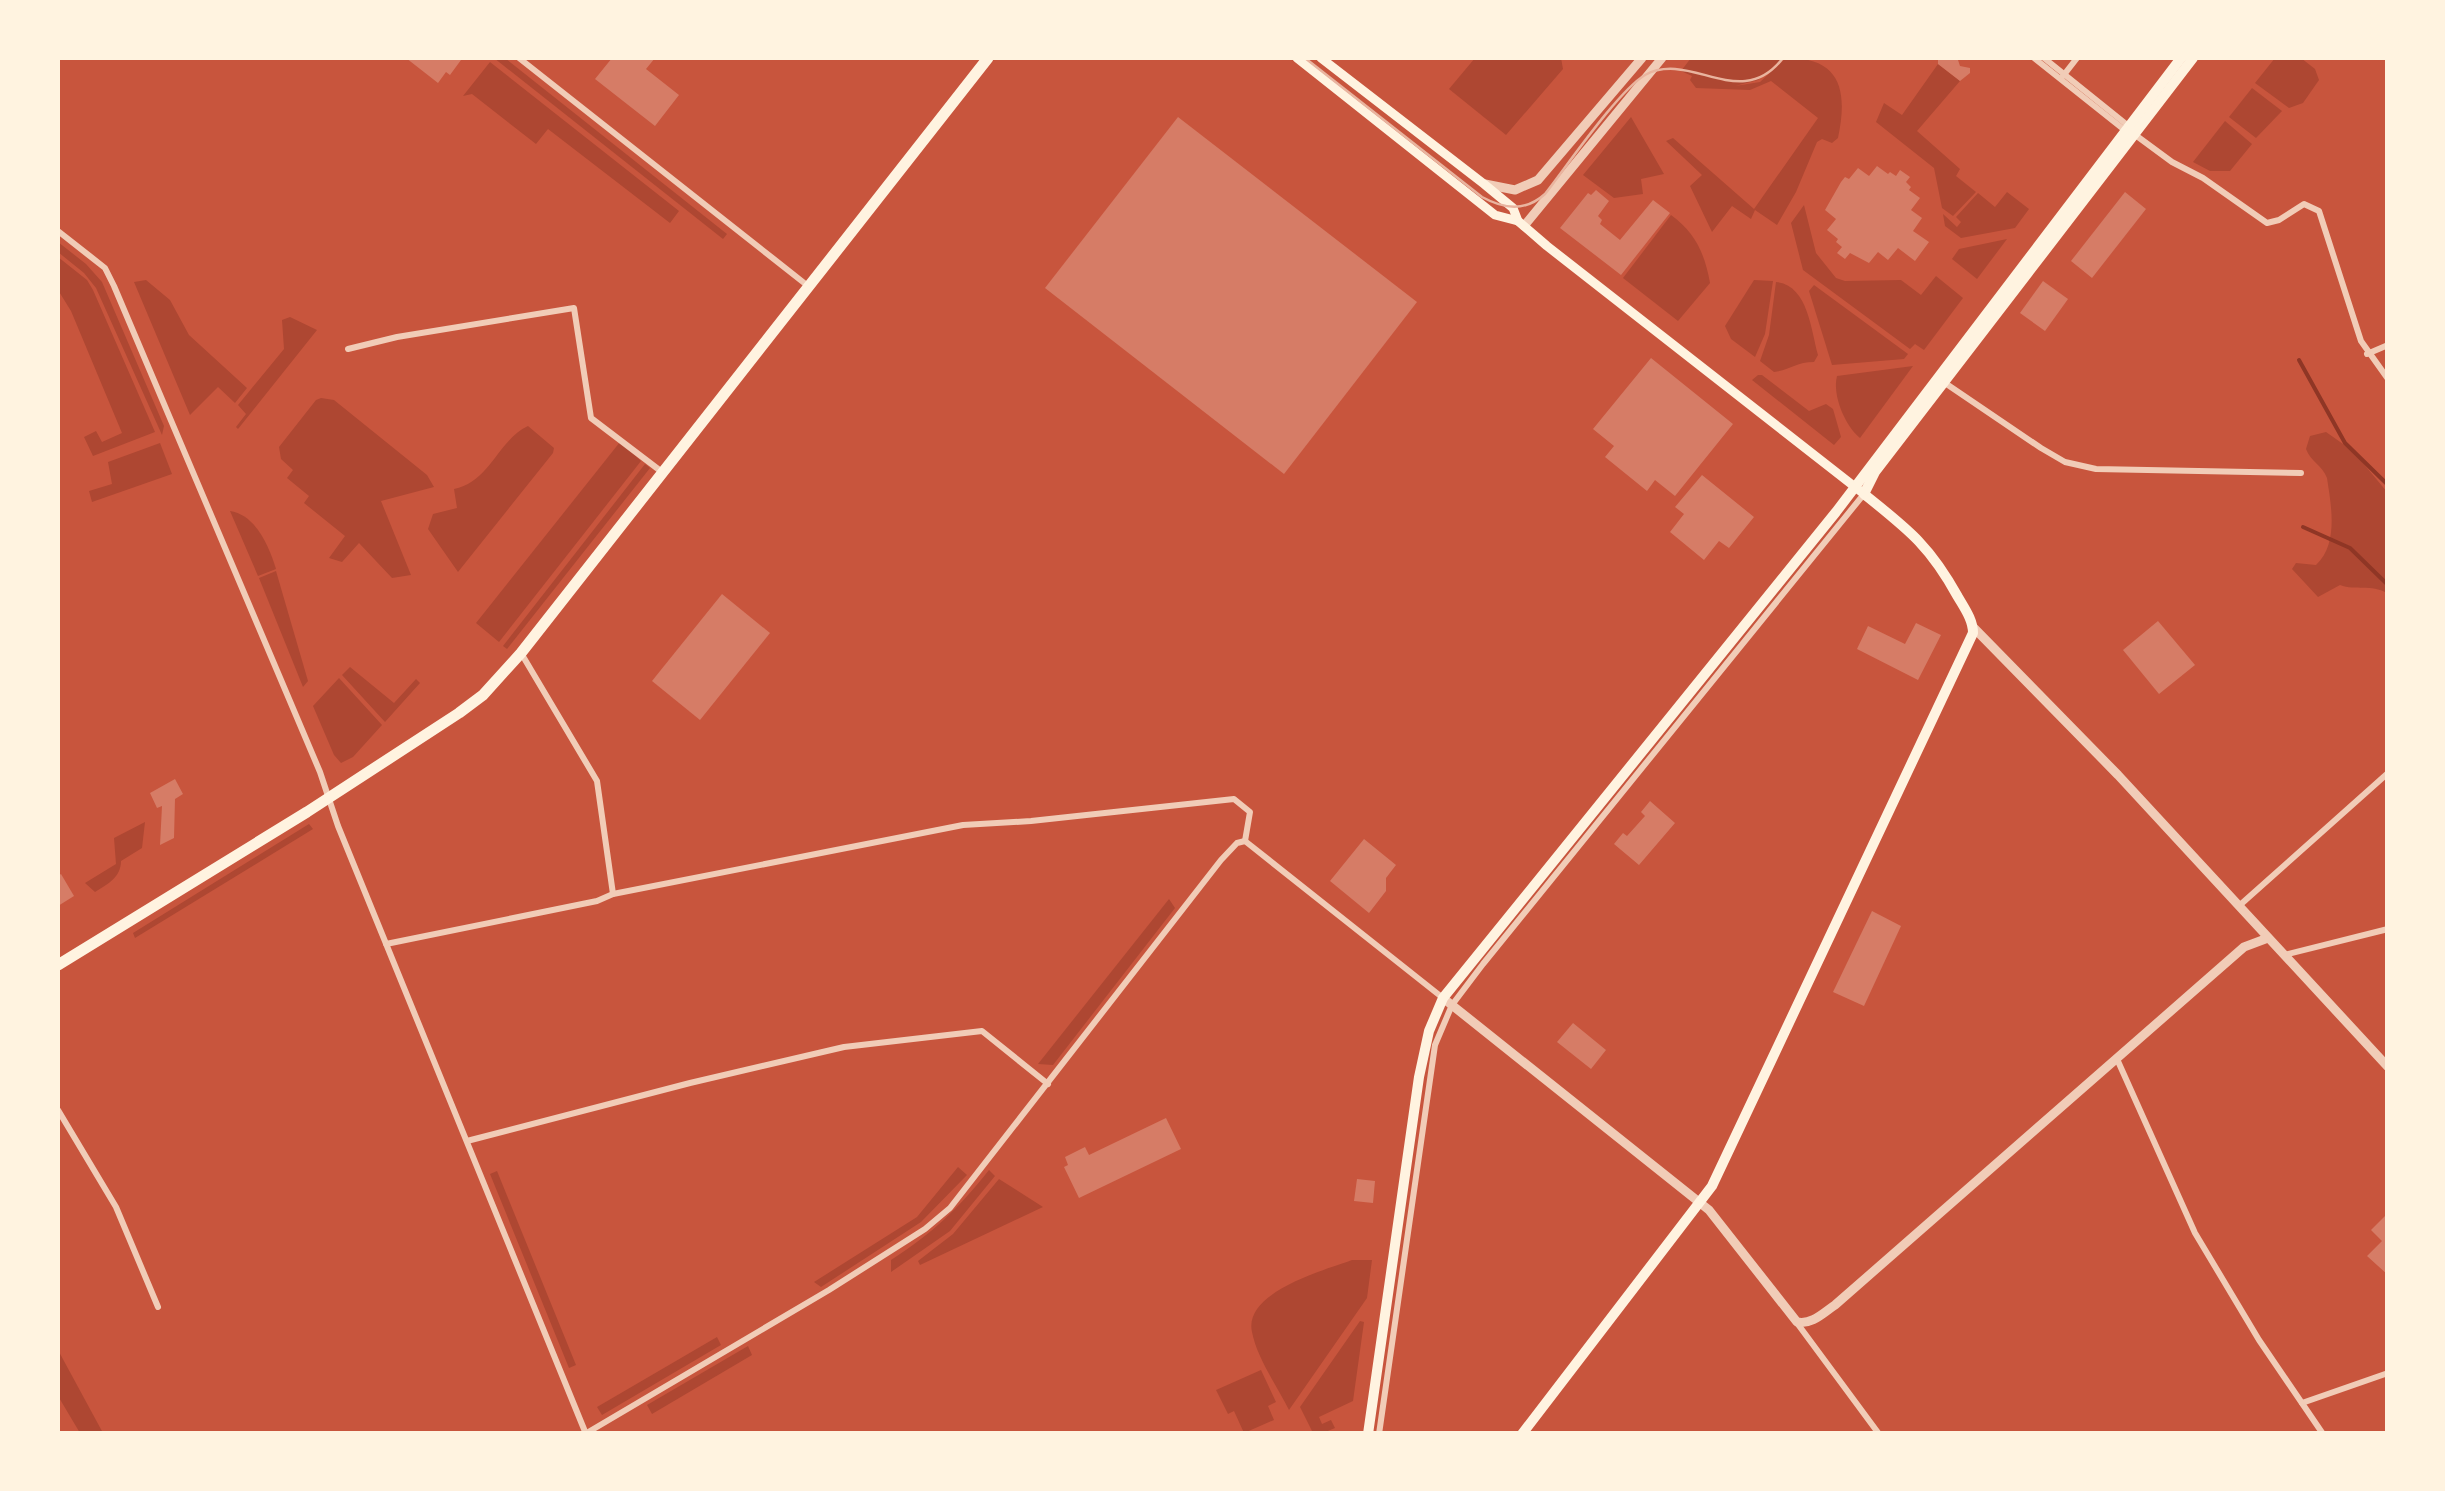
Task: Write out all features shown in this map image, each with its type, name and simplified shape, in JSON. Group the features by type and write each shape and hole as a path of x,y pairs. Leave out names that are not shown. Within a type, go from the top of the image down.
{"highway":[{"path":"58,965 329,798 473,703 521,653 988,58"}],"main road":[{"path":"1297,58 1495,214 1521,223 1926,546 1973,627 1965,653 1712,1186 1522,1434"},
{"path":"1322,58 1513,208 1521,223"},
{"path":"1368,1434 1429,1031 1447,1001 1875,472 2131,132 2182,58"},
{"path":"1859,491 2131,132 2193,58"}],"street":[{"path":"519,58 808,286"},
{"path":"1484,184 1514,190 1538,180 1642,58"},
{"path":"1521,223 1662,58"},
{"path":"2034,58 2063,76"},
{"path":"2044,58 2131,132 2268,222 2304,204 2313,206 2324,220 2368,354 2388,379"},
{"path":"2063,76 2078,58"},
{"path":"58,230 110,276 329,798 585,1433 829,1290 925,1230 950,1208 1221,860 1245,841"},
{"path":"348,349 397,337 574,308 591,418 662,472"},
{"path":"2368,354 2388,345"},
{"path":"1944,382 2065,462 2096,469 2301,473"},
{"path":"1973,627 2240,905 2388,1067"},
{"path":"521,653 597,781 613,894"},
{"path":"2240,905 2388,773"},
{"path":"386,944 598,901 613,894 963,825 1234,799 1250,812 1245,841"},
{"path":"1245,841 1720,1221 1879,1434"},
{"path":"2284,955 2388,929"},
{"path":"1797,1322 1814,1320 1835,1305 2244,948 2268,938"},
{"path":"1379,1434 1430,1080 1447,1001"},
{"path":"467,1141 690,1082 844,1047 982,1030 1048,1084"},
{"path":"2117,1060 2196,1234 2239,1308 2322,1434"},
{"path":"58,1110 116,1207 158,1307"},
{"path":"2302,1404 2388,1372"}],"shaded area":[{"path":"494,58 505,58 727,234 723,239"},
{"path":"1475,58 1561,58 1563,69 1506,135 1449,89"},
{"path":"1691,58 1783,58 1758,80 1735,86 1760,82 1786,58 1819,63 1836,80 1842,106 1838,138 1832,143 1822,139 1817,142 1777,225 1755,210 1751,219 1732,206 1712,232 1690,186 1702,175 1666,141 1673,138 1754,209 1818,118 1771,81 1750,90 1696,88 1690,80 1692,76 1681,71"},
{"path":"2275,58 2301,58 2315,69 2319,80 2303,103 2289,108 2255,83"},
{"path":"490,62 679,211 670,223 548,129 536,144 472,94 463,96"},
{"path":"1938,64 1960,81 1917,131 1960,169 1956,176 1976,192 1953,216 1942,208 1934,168 1876,122 1884,103 1902,115"},
{"path":"2252,88 2282,111 2256,138 2229,117"},
{"path":"1631,117 1664,174 1641,179 1643,194 1614,198 1583,175"},
{"path":"2225,121 2252,144 2230,171 2210,171 2193,162"},
{"path":"2007,192 2029,209 2015,228 1961,238 1945,226 1943,214 1957,227 1961,222 1956,217 1978,193 1995,207"},
{"path":"1804,205 1816,253 1836,278 1901,280 1921,295 1936,276 1963,298 1924,350 1915,344 1910,349 1803,270 1791,223"},
{"path":"1671,215 1698,245 1710,283 1678,321 1623,278"},
{"path":"2007,239 1977,279 1952,259 1959,249"},
{"path":"58,242 102,282 164,426 162,435 96,288 58,252"},
{"path":"58,257 87,280 93,290 155,432 93,456 84,437 96,431 102,442 122,433 71,311 58,290"},
{"path":"146,280 170,300 189,335 247,388 235,403 218,387 190,415 134,282"},
{"path":"1754,280 1773,281 1765,334 1755,357 1731,339 1725,326"},
{"path":"1776,282 1787,285 1802,300 1818,355 1814,362 1774,372 1760,361 1769,335"},
{"path":"1814,285 1908,354 1904,359 1832,365 1809,291"},
{"path":"290,317 317,330 238,429 246,414 238,405 284,349 282,320"},
{"path":"1913,366 1860,438 1841,410 1837,376"},
{"path":"1758,375 1809,411 1826,404 1833,409 1841,437 1834,445 1752,380"},
{"path":"321,398 334,400 427,475 434,487 381,501 411,575 392,578 359,543 342,562 329,558 345,536 304,503 309,496 287,478 293,470 281,459 279,447"},
{"path":"528,426 554,448 553,453 458,572 428,529 433,514 457,508 454,489 477,478 509,441"},
{"path":"2326,432 2353,451 2387,492 2387,593 2340,585 2318,597 2292,569 2296,563 2316,565 2331,535 2327,478 2306,449 2310,436"},
{"path":"620,442 641,461 499,642 476,623"},
{"path":"160,443 172,474 92,502 89,491 112,484 108,462"},
{"path":"645,464 650,468 507,649 503,646"},
{"path":"230,511 254,525 276,569 258,576"},
{"path":"276,571 308,681 303,687 259,578"},
{"path":"350,667 394,703 416,679 420,683 385,722 342,675"},
{"path":"339,678 382,725 353,757 341,763 313,706"},
{"path":"145,822 142,848 121,861 116,876 95,892 85,883 116,864 114,838"},
{"path":"309,824 313,829 135,938 133,933"},
{"path":"1169,899 1175,908 1053,1065 1038,1064"},
{"path":"958,1167 967,1175 921,1222 821,1287 814,1282 917,1217"},
{"path":"989,1170 995,1176 950,1231 891,1272 891,1260 944,1220"},
{"path":"497,1171 576,1365 569,1368 490,1174"},
{"path":"999,1179 1043,1207 920,1265 918,1261 953,1234"},
{"path":"1352,1260 1372,1260 1367,1298 1289,1410 1258,1352 1252,1332 1253,1318 1260,1305 1288,1285"},
{"path":"1360,1321 1364,1322 1353,1401 1319,1417 1322,1424 1331,1420 1335,1428 1313,1433 1300,1407"},
{"path":"717,1337 721,1345 602,1415 597,1407"},
{"path":"748,1346 752,1355 652,1414 647,1405"},
{"path":"58,1350 103,1433 80,1433 58,1396"},
{"path":"1261,1370 1276,1402 1268,1406 1274,1420 1244,1433 1234,1411 1228,1414 1216,1390"}],"building":[{"path":"406,58 458,58 461,60 438,83"},
{"path":"612,58 655,58 646,69 679,95 655,126 595,79"},
{"path":"1938,58 1958,60 1960,66 1970,68 1970,73 1960,81 1938,64"},
{"path":"1178,117 1417,302 1284,474 1045,288"},
{"path":"1877,166 1888,174 1896,176 1900,170 1910,177 1906,182 1909,190 1920,198 1911,210 1922,218 1913,231 1929,242 1915,261 1898,248 1888,260 1878,252 1869,263 1850,253 1845,259 1837,253 1842,247 1836,242 1838,239 1827,230 1836,219 1825,210 1841,182 1858,168 1869,176"},
{"path":"1596,190 1609,201 1598,216 1600,224 1620,240 1653,200 1670,213 1621,275 1560,228 1588,193"},
{"path":"2125,192 2146,209 2092,278 2071,261"},
{"path":"2043,281 2068,299 2045,331 2020,313"},
{"path":"1651,358 1733,424 1675,496 1655,480 1647,491 1605,457 1614,446 1593,429"},
{"path":"1702,475 1754,517 1729,548 1719,541 1704,560 1670,532 1684,514 1675,507"},
{"path":"722,594 770,633 700,720 652,681"},
{"path":"2158,621 2195,665 2159,694 2123,650"},
{"path":"1916,623 1941,635 1918,680 1857,649 1868,626 1905,644"},
{"path":"175,779 183,794 175,799 174,838 160,845 162,806 157,808 150,793"},
{"path":"1650,801 1675,823 1639,865 1614,844 1645,816 1641,812"},
{"path":"1364,839 1396,865 1386,878 1386,891 1369,913 1330,881"},
{"path":"61,874 74,896 58,906 58,876"},
{"path":"1872,911 1901,926 1864,1006 1833,992"},
{"path":"1573,1023 1606,1050 1591,1069 1557,1042"},
{"path":"1166,1118 1181,1149 1079,1198 1064,1167 1068,1165 1065,1157 1085,1147 1089,1155"},
{"path":"1357,1179 1375,1181 1373,1203 1354,1201"},
{"path":"2388,1213 2388,1275 2367,1256 2382,1241 2371,1230"}],"waterway":[{"path":"2299,360 2345,443 2388,485"},
{"path":"2303,527 2350,548 2388,585"}],"tram line":[{"path":"1305,58 1482,197 1514,207 1530,204 1545,194 1607,112 1645,75 1662,69 1733,81 1750,80 1767,73 1783,58"}]}
